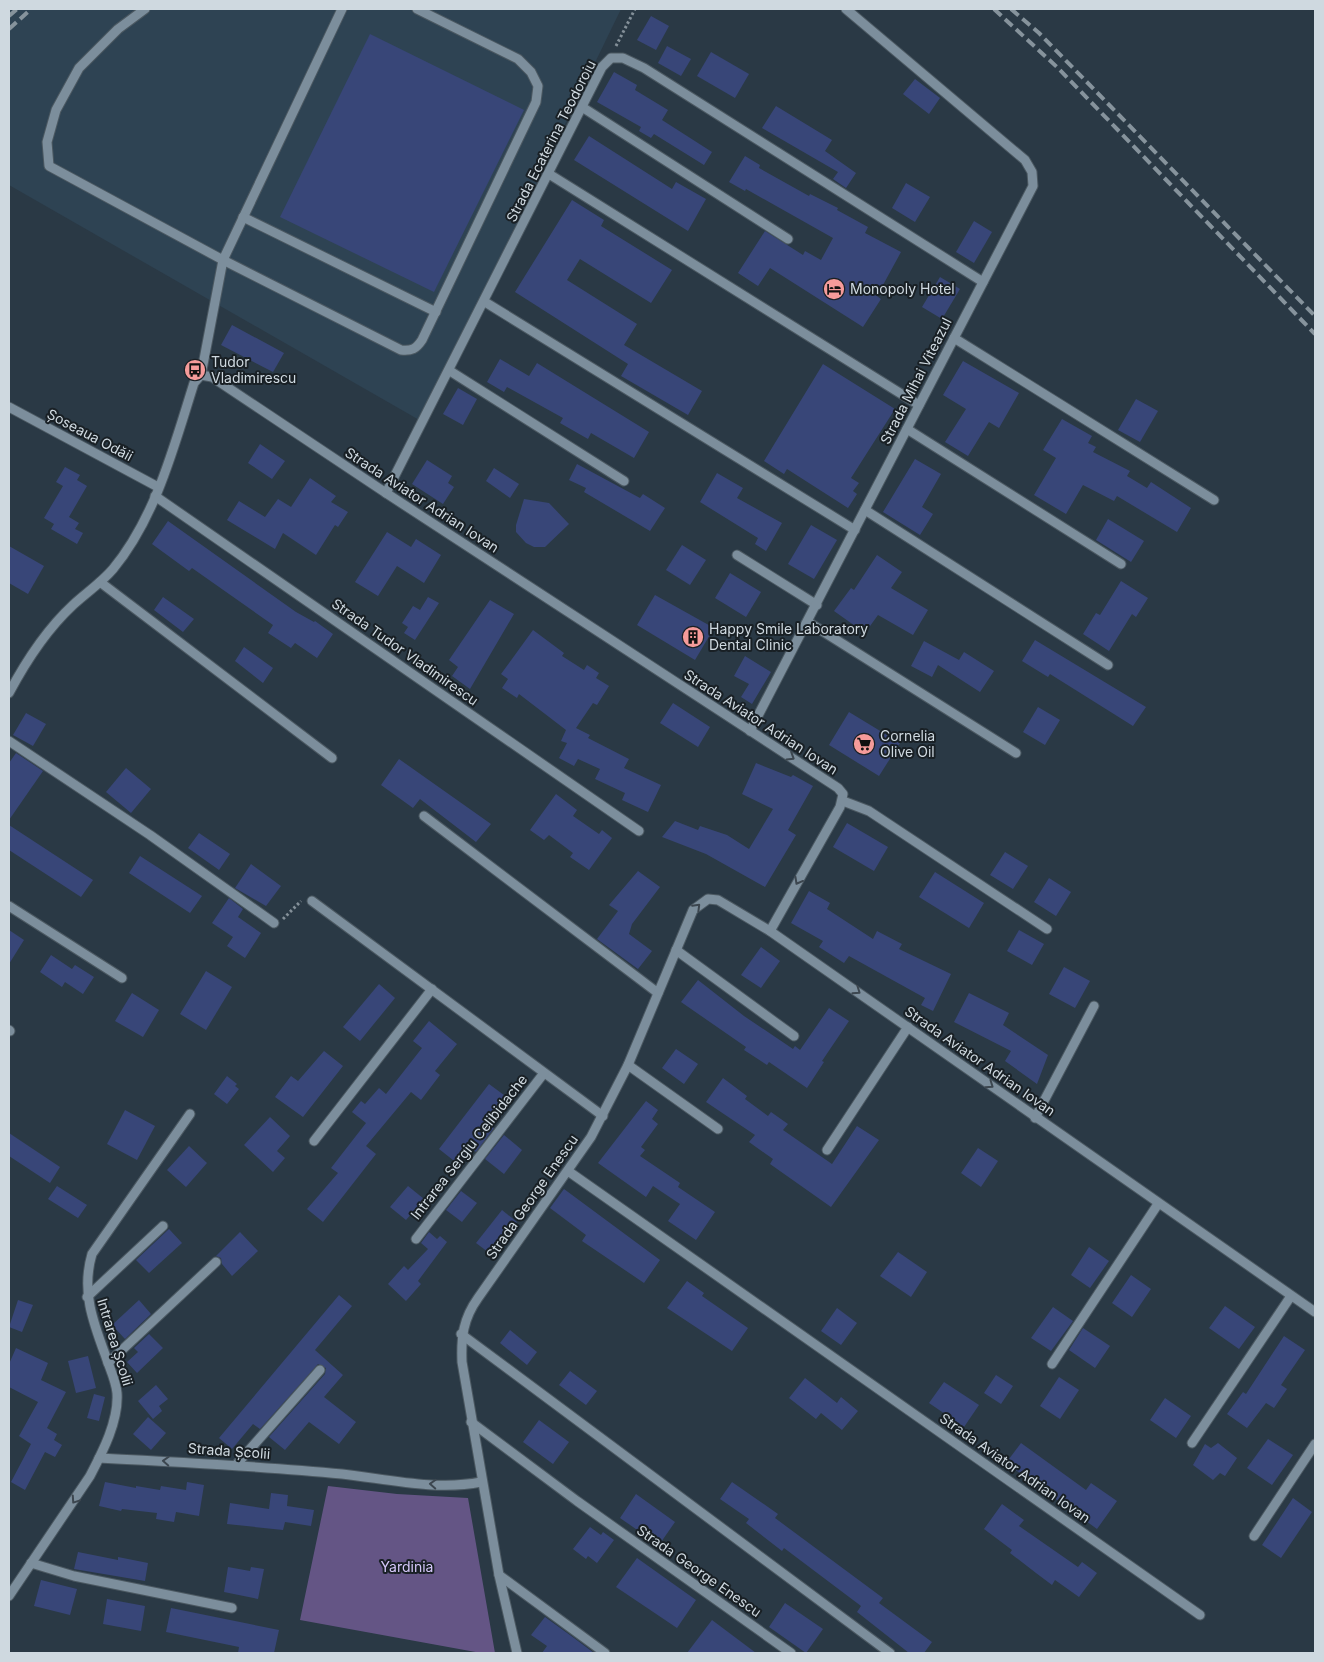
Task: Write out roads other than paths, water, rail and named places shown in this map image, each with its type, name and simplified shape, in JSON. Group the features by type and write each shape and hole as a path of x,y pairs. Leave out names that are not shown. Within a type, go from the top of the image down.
{"street":[{"path":"145,9 118,29 79,68 56,110 47,142 50,166 223,260 401,350 410,351 416,348 436,312 536,102 538,86 531,72 518,59 417,9"},
{"path":"9,693 34,650 52,628 100,582 127,550 155,496 194,383 202,375 223,260 342,9"},
{"name":"Strada Mihai Viteazul","path":"750,732 1033,186 1032,172 1025,160 846,9"},
{"name":"Strada Ecaterina Teodoroiu","path":"386,493 485,302 602,67 611,58 623,58 644,68 983,282"},
{"path":"582,107 788,239"},
{"path":"549,174 919,405"},
{"path":"242,217 436,312"},
{"path":"485,302 855,530"},
{"path":"954,338 1214,500"},
{"path":"450,371 624,481"},
{"name":"Strada Aviator Adrian Iovan","path":"202,375 212,377 750,732 832,783 843,794 842,801"},
{"name":"Șoseaua Odăii","path":"9,407 158,487"},
{"path":"906,429 1121,564"},
{"name":"Strada Tudor Vladimirescu","path":"155,496 639,831"},
{"path":"865,510 1108,665"},
{"path":"737,555 817,605"},
{"path":"100,582 332,758"},
{"path":"808,622 1016,752"},
{"path":"9,741 150,834 274,923"},
{"path":"770,931 842,801 868,811 1047,929"},
{"path":"424,816 658,993"},
{"name":"Strada George Enescu","path":"517,1653 499,1575 481,1482 462,1362 461,1334 470,1310 568,1171 603,1116 628,1065 693,910 708,899 718,900 770,931"},
{"name":"Intrarea Sergiu Celibidache","path":"312,901 603,1116"},
{"path":"9,906 122,978"},
{"name":"Strada Aviator Adrian Iovan","path":"770,931 1315,1312"},
{"path":"676,950 794,1036"},
{"path":"314,1141 432,989"},
{"path":"1036,1118 1094,1006"},
{"path":"827,1150 908,1027"},
{"path":"628,1065 718,1129"},
{"name":"Intrarea Sergiu Celibidache","path":"416,1238 544,1073"},
{"name":"Intrarea Școlii","path":"99,1458 117,1406 116,1386 87,1297 88,1267 96,1244 190,1114"},
{"name":"Strada Aviator Adrian Iovan","path":"568,1171 1200,1615"},
{"path":"1052,1364 1158,1204"},
{"path":"87,1297 163,1226"},
{"path":"108,1363 216,1262"},
{"path":"1192,1443 1291,1296"},
{"path":"461,1334 890,1653"},
{"path":"236,1465 320,1370"},
{"name":"Strada George Enescu","path":"471,1422 577,1501 791,1653"},
{"path":"1254,1536 1315,1444"},
{"path":"9,1596 85,1484 99,1458"},
{"name":"Strada Școlii","path":"99,1458 236,1465 423,1484 452,1485 481,1482"},
{"path":"32,1563 74,1576 232,1608"},
{"path":"499,1575 605,1653"}],"railway":[{"path":"9,16 17,9"},
{"path":"9,29 31,9"},
{"path":"994,9 1058,68 1315,334"},
{"path":"1011,9 1039,33 1315,316"}],"place":[{"name":"Monopoly Hotel","path":"834,289"},
{"name":"Tudor Vladimirescu","path":"195,370"},
{"name":"Happy Smile Laboratory Dental Clinic","path":"693,637"},
{"name":"Cornelia Olive Oil","path":"864,744"}],"park label":[{"name":"Yardinia","path":"407,1567"}]}
